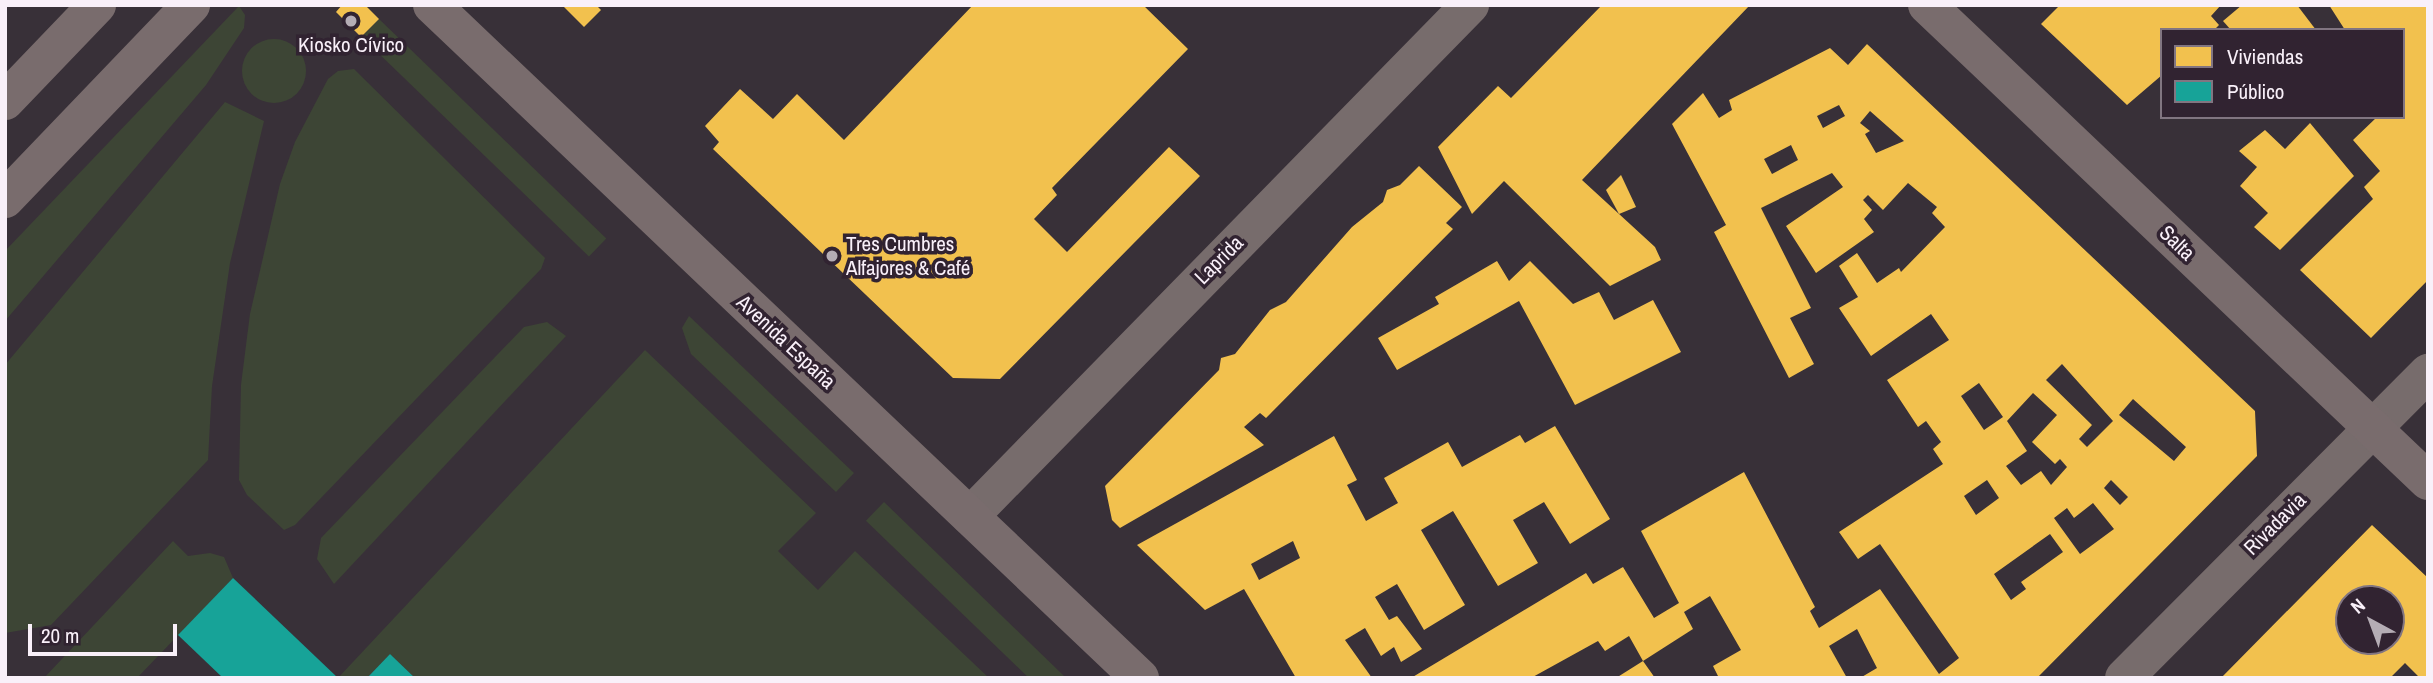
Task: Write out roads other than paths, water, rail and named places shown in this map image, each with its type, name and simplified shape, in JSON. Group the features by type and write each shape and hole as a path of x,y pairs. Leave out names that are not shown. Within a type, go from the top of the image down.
{"main road":[{"path":"5,100 97,5"},
{"path":"5,199 191,5"},
{"name":"Avenida España","path":"432,5 1140,678"},
{"name":"Salta","path":"1927,5 2428,481"}],"street":[{"name":"Laprida","path":"970,516 1469,5"},
{"name":"Rivadavia","path":"2124,678 2428,373"}],"place":[{"name":"Kiosko Cívico","path":"351,21"},
{"name":"Tres Cumbres Alfajores & Café","path":"832,256"}]}
